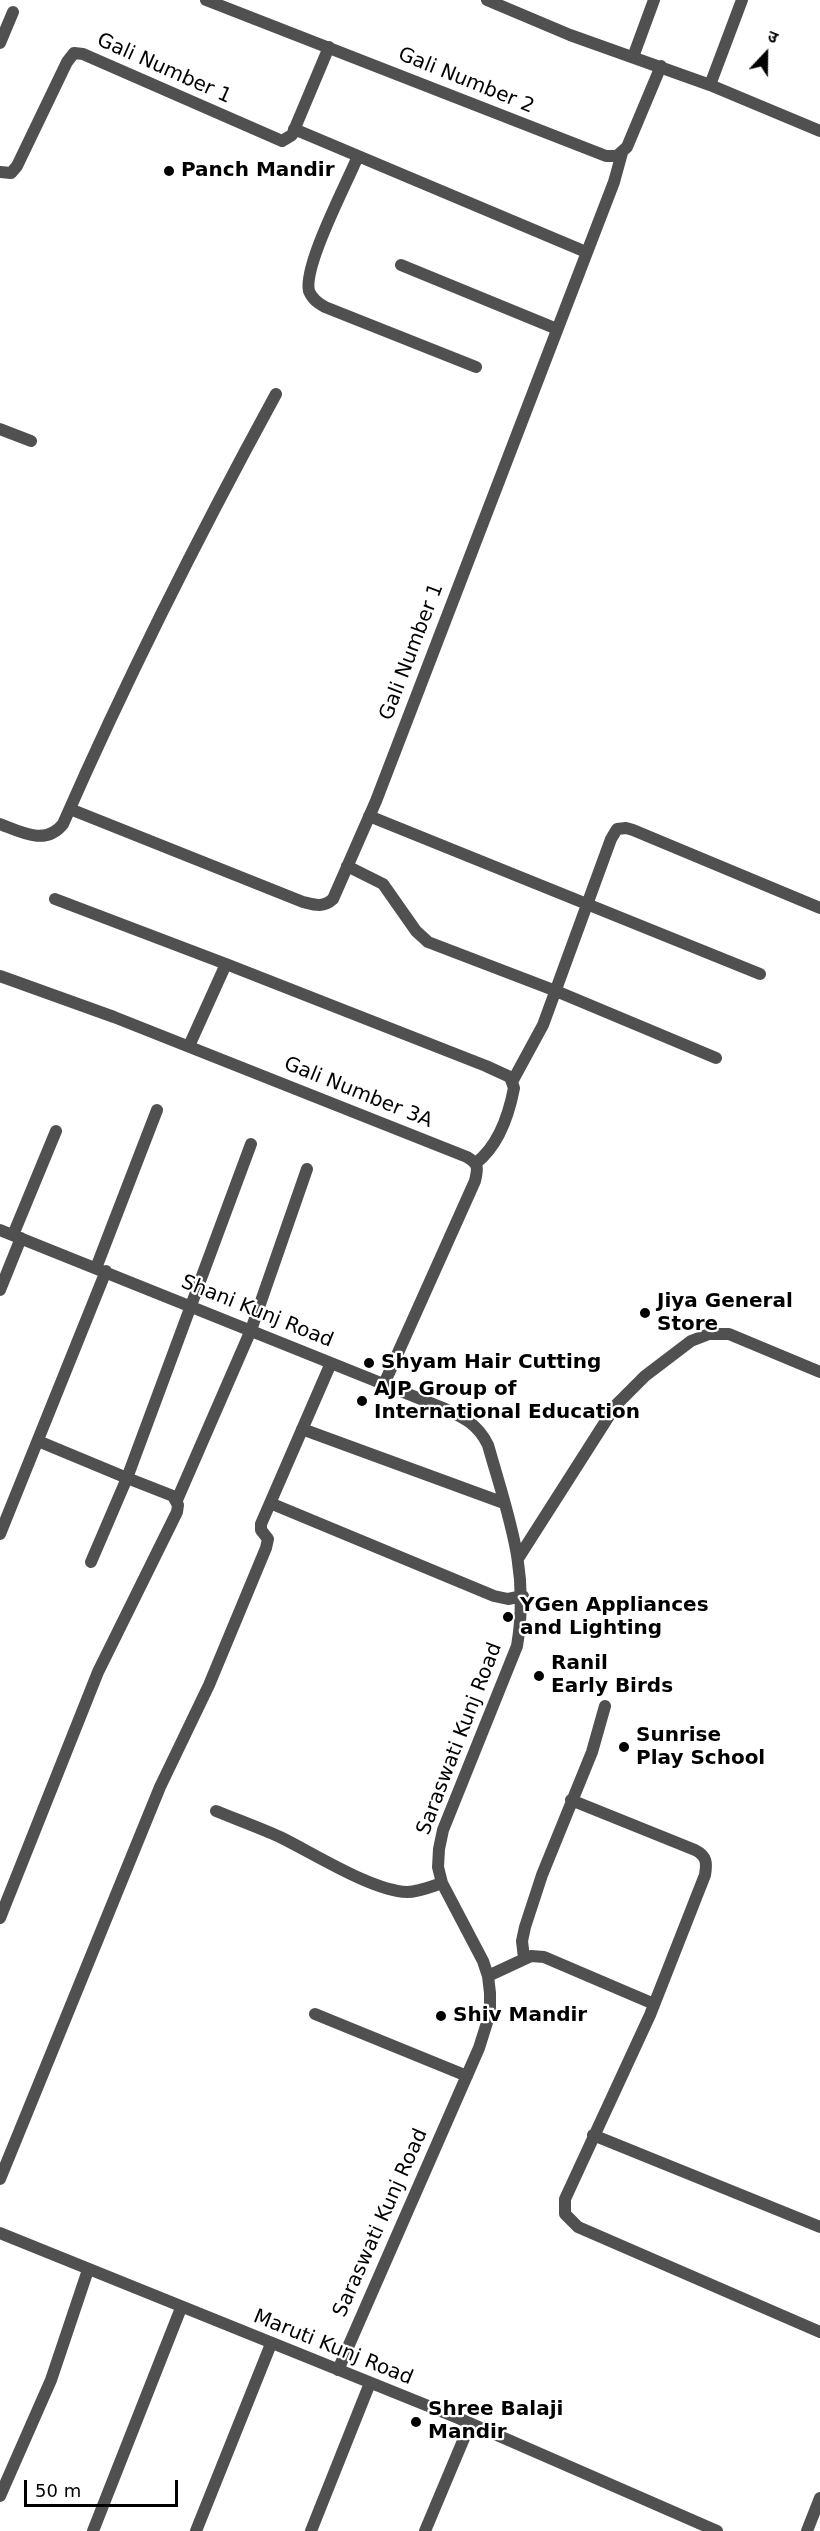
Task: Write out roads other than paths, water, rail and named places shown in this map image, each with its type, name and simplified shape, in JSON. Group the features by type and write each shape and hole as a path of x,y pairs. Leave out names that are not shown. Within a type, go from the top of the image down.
{"street":[{"name":"Gali Number 2","path":"206,0 597,154 611,157 622,153"},
{"path":"487,0 570,35 710,85 820,131"},
{"path":"633,57 654,0"},
{"path":"710,85 742,0"},
{"path":"0,43 13,12"},
{"path":"329,47 294,129 586,252"},
{"name":"Gali Number 1","path":"0,172 11,173 17,166 67,62 74,53 94,59 274,139 286,140 294,129"},
{"path":"622,153 632,139 661,66"},
{"name":"Gali Number 1","path":"70,809 313,905 327,904 333,899 369,816 620,165 622,153"},
{"path":"358,156 315,255 309,282 309,290 314,300 325,307 476,367"},
{"path":"401,265 557,329"},
{"path":"1,826 26,834 48,836 58,831 187,561 276,394"},
{"path":"0,429 31,441"},
{"path":"369,816 760,974"},
{"path":"384,1384 475,1181 478,1167 476,1163 495,1142 513,1094 513,1082 543,1025 613,833 617,829 626,828 820,908"},
{"path":"347,866 383,884 416,931 428,942 716,1058"},
{"path":"55,899 486,1066 504,1074 513,1082"},
{"path":"189,1046 226,964"},
{"name":"Gali Number 3A","path":"0,976 189,1046 467,1157 476,1163"},
{"path":"0,1534 38,1441 157,1110"},
{"path":"0,1290 56,1131"},
{"path":"91,1562 127,1478 251,1144"},
{"path":"0,1918 89,1693 174,1520 177,1500 251,1330 307,1169"},
{"name":"Shani Kunj Road","path":"0,1230 384,1384 471,1422 482,1432 488,1445"},
{"path":"519,1557 616,1405 645,1376 691,1341 710,1334 729,1334 820,1372"},
{"path":"0,2179 160,1787 209,1685 266,1548 268,1539 260,1527 331,1363"},
{"path":"302,1429 504,1503"},
{"path":"38,1441 173,1496 177,1500"},
{"name":"Saraswati Kunj Road","path":"338,2370 467,2076 485,2032 490,2013 488,1976 483,1961 442,1882 438,1867 443,1830 517,1646 523,1596 519,1557 488,1445"},
{"path":"270,1503 494,1596 508,1599 523,1596"},
{"path":"524,1958 523,1934 542,1875 592,1752 605,1706"},
{"path":"572,1800 695,1850 705,1856 707,1862 705,1875 654,2004 565,2199 565,2214 578,2227 820,2332"},
{"path":"216,1811 280,1837 323,1860 384,1887 404,1892 416,1892 442,1882"},
{"path":"488,1976 524,1958 544,1957 654,2004"},
{"path":"315,2014 467,2076"},
{"path":"593,2135 820,2227"},
{"name":"Maruti Kunj Road","path":"0,2233 470,2424 717,2531"},
{"path":"0,2496 51,2380 88,2270"},
{"path":"93,2531 181,2308"},
{"path":"198,2530 271,2343"},
{"path":"311,2531 370,2383"},
{"path":"425,2531 470,2424"},
{"path":"807,2531 820,2498"}],"place":[{"name":"Panch Mandir","path":"169,171"},
{"name":"Jiya General Store","path":"645,1313"},
{"name":"Shyam Hair Cutting","path":"369,1363"},
{"name":"AJP Group of International Education","path":"362,1401"},
{"name":"YGen Appliances and Lighting","path":"508,1617"},
{"name":"Ranil Early Birds","path":"539,1676"},
{"name":"Sunrise Play School","path":"624,1747"},
{"name":"Shiv Mandir","path":"441,2016"},
{"name":"Shree Balaji Mandir","path":"416,2422"}]}
